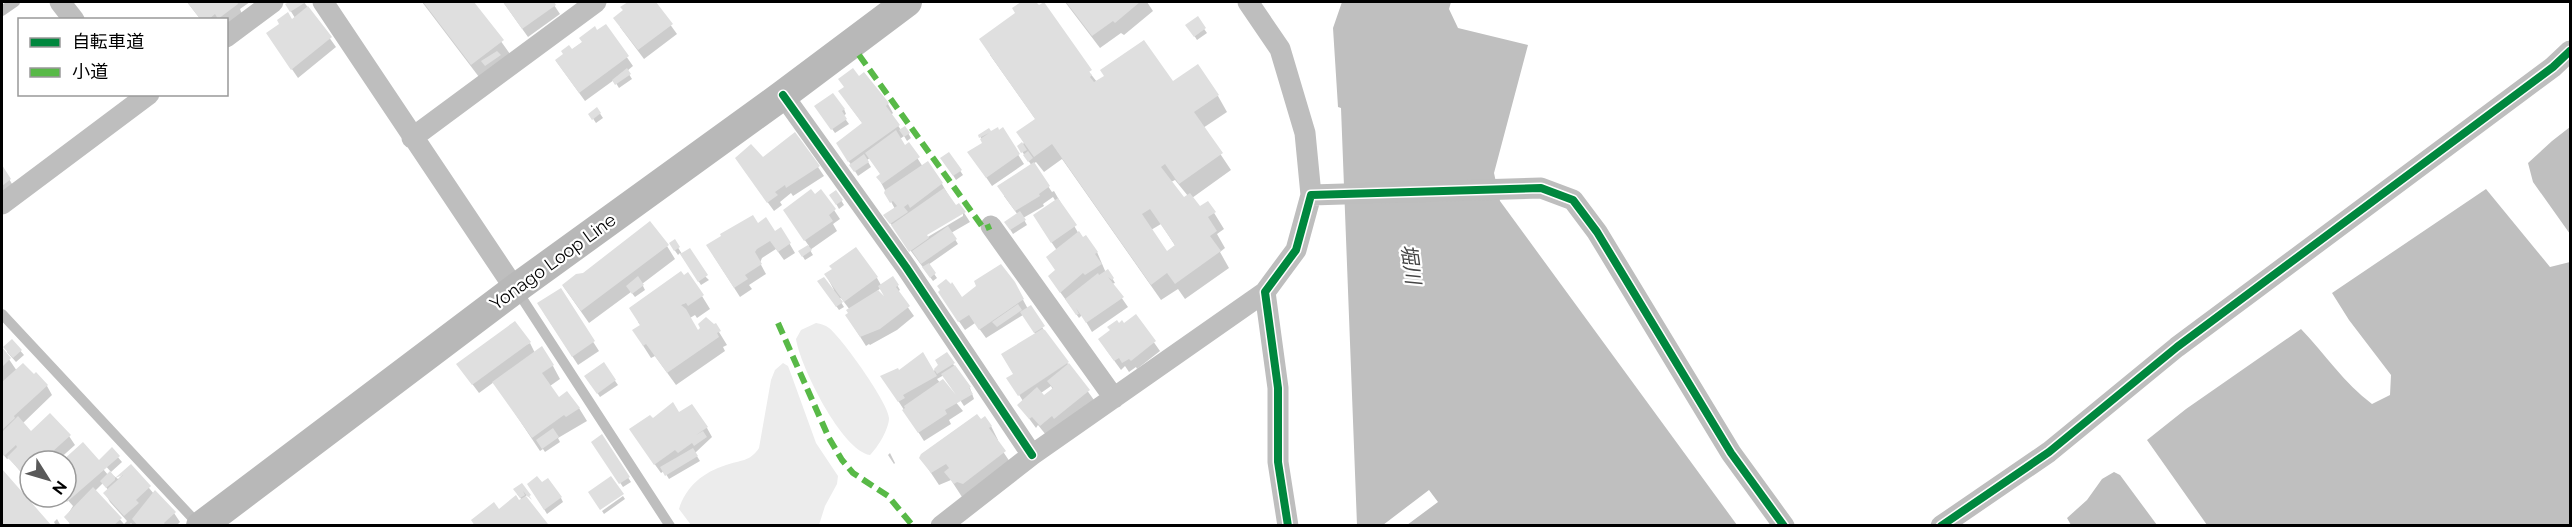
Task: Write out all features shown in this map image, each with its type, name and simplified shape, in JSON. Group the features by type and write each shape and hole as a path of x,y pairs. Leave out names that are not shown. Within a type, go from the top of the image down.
{"main road":[{"name":"Yonago Loop Line","path":"207,524 515,289 908,2"}],"street":[{"path":"60,2 72,18"},
{"path":"228,36 273,2"},
{"path":"323,2 515,289"},
{"path":"412,138 596,2"},
{"path":"941,525 1032,455 1265,292 1296,250 1311,195 1305,133 1280,49 1248,2"},
{"path":"1941,525 2049,452 2177,347 2553,67 2571,51"},
{"path":"783,95 912,276 1032,455"},
{"path":"2,204 146,96"},
{"path":"1311,195 1541,188 1573,200 1597,232 1731,453 1784,525"},
{"path":"991,226 1114,398"},
{"path":"1265,292 1278,388 1278,462 1288,525"}],"lane":[{"path":"2,11 15,2"},
{"path":"515,289 670,525"},
{"path":"2,314 207,524"}],"shaded area":[{"path":"816,323 829,328 844,344 887,411 889,418 887,427 880,443 870,455 859,450 835,424 805,368 796,339 801,330"},
{"path":"783,363 788,366 816,443 838,476 837,484 825,506 819,525 691,525 679,509 691,487 703,476 748,458 759,448 771,380 775,370"}],"water":[{"name":"堀川","path":"1342,2 1451,2 1449,9 1458,28 1528,45 1494,173 1500,201 1737,525 1407,525 1438,502 1429,490 1383,525 1357,525 1341,108 1338,107 1333,28"},
{"path":"2570,127 2570,234 2533,182 2528,163"},
{"path":"2486,189 2550,267 2570,262 2570,525 2207,525 2147,440 2186,409 2301,329 2344,378 2372,404 2390,395 2391,375 2349,320 2332,293"},
{"path":"2114,472 2120,475 2157,525 2071,525 2067,518 2087,500 2102,479"}],"building":[{"path":"187,2 237,2 238,4 219,18 215,14 210,18 199,18"},
{"path":"306,2 290,12 285,4"},
{"path":"423,2 474,2 504,40 471,65"},
{"path":"503,2 554,2 556,5 522,29"},
{"path":"628,2 656,2 673,24 638,50 613,18 623,10 620,7"},
{"path":"1021,2 1036,2 1039,5 1044,2 1092,70 1089,72 1094,82 1104,76 1100,70 1144,40 1173,81 1198,64 1219,95 1194,112 1223,153 1179,184 1165,164 1161,167 1184,197 1190,193 1200,206 1208,201 1216,212 1208,217 1217,231 1210,236 1221,251 1175,284 1167,273 1151,285 1052,144 1034,157 1016,132 1035,119 979,39 1015,13 1012,8","holes":["1150,209 1175,245 1167,251 1142,214"]},
{"path":"1066,2 1140,2 1115,23 1113,21 1092,36"},
{"path":"308,6 332,37 291,70 266,33 279,24 277,20 288,12 292,19"},
{"path":"1198,16 1206,28 1194,37 1185,25"},
{"path":"606,24 629,56 579,93 555,60 569,45 572,49 582,42 579,38 595,26 597,30"},
{"path":"497,51 501,55 485,66 481,61"},
{"path":"627,68 631,74 615,85 612,80"},
{"path":"853,68 859,76 864,72 889,103 886,106 900,125 848,162 836,143 862,123 838,91 844,87 838,79"},
{"path":"833,93 845,109 842,111 847,119 831,130 814,106"},
{"path":"597,107 601,113 592,120 588,114"},
{"path":"905,126 910,133 904,137 899,130"},
{"path":"998,127 999,130 1003,127 1020,154 986,178 967,152 982,143 980,139 989,133 979,138 978,135 989,128 991,131"},
{"path":"896,130 905,145 909,142 920,157 882,184 876,177 880,174 865,153"},
{"path":"795,132 820,166 786,188 785,185 775,192 778,195 767,203 735,158 751,144 763,157"},
{"path":"1022,142 1027,150 1021,153 1017,146"},
{"path":"1028,151 1033,158 1028,162 1023,155"},
{"path":"949,152 962,170 953,176 940,158"},
{"path":"864,154 869,162 854,172 849,165"},
{"path":"928,161 943,183 910,208 908,204 904,207 908,212 890,224 883,215 897,206 893,201 890,203 884,193 885,190"},
{"path":"1034,162 1050,186 1039,194 1040,196 1015,211 997,186"},
{"path":"2,165 11,179 2,186"},
{"path":"944,188 956,205 959,203 966,212 927,235 929,238 909,252 891,225"},
{"path":"811,189 815,194 821,189 836,209 829,215 833,221 804,241 783,210"},
{"path":"836,190 843,200 836,205 829,195"},
{"path":"1058,198 1077,225 1051,243 1033,215"},
{"path":"1020,211 1026,220 1010,230 1004,222"},
{"path":"753,215 758,223 766,217 775,231 781,227 791,243 778,252 770,241 757,249 755,252 762,264 745,275 748,279 734,288 706,245"},
{"path":"650,221 669,245 581,311 562,285 576,274 583,273"},
{"path":"948,226 957,239 921,264 912,251"},
{"path":"1079,231 1083,237 1086,235 1098,252 1095,254 1102,264 1085,275 1083,273 1060,293 1048,276 1055,270 1046,257"},
{"path":"675,239 680,247 674,251 669,243"},
{"path":"808,245 812,250 802,257 798,251"},
{"path":"856,247 878,277 844,302 824,274 832,269 829,266"},
{"path":"690,248 708,275 698,282 680,254"},
{"path":"929,263 936,273 930,278 922,267"},
{"path":"1001,264 1015,282 1024,299 979,330 969,315 958,322 938,292 940,290 937,286 946,279 951,284 952,282 962,297 976,286 974,281"},
{"path":"1108,269 1114,278 1112,280 1108,277 1124,297 1086,323 1076,308 1079,314 1076,315 1065,299 1098,273 1099,275"},
{"path":"681,271 684,275 688,272 704,295 688,306 686,303 681,305 686,309 698,330 700,328 698,324 706,317 714,324 716,323 721,331 717,333 719,337 667,373 646,344 643,346 632,330 640,325 629,308"},
{"path":"638,276 644,285 632,294 626,286"},
{"path":"893,276 899,285 896,287 910,306 880,329 860,337 845,315 848,313 846,310 878,290 884,296 878,286"},
{"path":"824,277 843,302 836,307 817,281"},
{"path":"561,288 595,341 572,357 537,303"},
{"path":"1018,304 1022,310 997,327 992,322"},
{"path":"1031,305 1045,326 1034,333 1020,312"},
{"path":"1136,314 1156,341 1131,361 1129,359 1122,363 1119,358 1114,361 1098,339 1110,330 1107,327 1117,320 1119,323 1122,320 1124,323"},
{"path":"515,321 531,342 472,385 456,364"},
{"path":"1042,329 1069,362 1018,396 1006,378 1013,374 1001,354"},
{"path":"12,339 22,350 13,358 3,347"},
{"path":"542,346 554,365 542,373 559,397 567,391 580,408 566,417 564,415 532,438 492,382"},
{"path":"2,347 11,358 2,367"},
{"path":"923,352 937,376 903,395 905,398 898,402 880,376 898,368 899,370"},
{"path":"947,352 955,363 937,374 934,369 938,365 935,360"},
{"path":"604,362 616,380 597,394 584,376"},
{"path":"23,363 34,374 36,372 48,385 2,430 2,382"},
{"path":"1069,363 1090,390 1054,419 1052,416 1040,426 1032,417 1029,419 1017,405 1037,387 1044,395 1053,388 1047,381"},
{"path":"955,365 971,387 969,388 973,394 945,410 947,414 918,433 902,410 904,406 943,379 956,395 941,374"},
{"path":"673,402 679,412 692,404 708,427 696,435 703,431 707,437 694,446 692,443 678,453 675,450 654,465 629,429 650,415 653,418"},
{"path":"50,413 71,435 55,449 18,449 18,469 7,457 17,447 16,445 4,456 2,453 2,432 18,416 31,431"},
{"path":"977,414 981,419 985,416 992,426 989,428 1006,451 963,484 957,482 954,484 944,472 949,468 946,464 931,473 919,458 921,454"},
{"path":"553,428 559,437 542,449 536,440"},
{"path":"602,434 630,477 619,484 591,442"},
{"path":"83,442 99,460 112,447 120,456 78,492 78,449 75,449"},
{"path":"693,448 698,456 665,476 660,467"},
{"path":"131,464 151,486 136,500 139,503 124,516 103,493 123,475 115,478"},
{"path":"2,469 18,487 18,509 37,509 52,526 2,524"},
{"path":"110,471 115,480 106,488 100,481"},
{"path":"537,476 542,482 548,478 562,497 544,510 527,484"},
{"path":"611,476 624,494 600,510 588,492"},
{"path":"522,483 531,495 528,497 523,491 525,495 520,498 513,489"},
{"path":"93,487 122,518 113,526 72,526 64,517 72,509 78,509 78,503"},
{"path":"155,490 176,512 164,523 166,526 138,526 132,519"},
{"path":"516,495 519,500 526,496 548,524 475,526 471,520 494,502 499,509"}],"marked path":[{"path":"859,55 984,229 991,226"},
{"path":"778,323 829,438 842,460 853,473 888,496 913,526"}],"cycle path":[{"path":"1941,526 2049,452 2177,347 2553,67 2570,51"},
{"path":"783,95 906,267 1032,455"},
{"path":"1288,526 1278,462 1278,388 1265,292 1296,250 1311,195 1541,188 1573,200 1597,232 1731,453 1784,526"}]}
